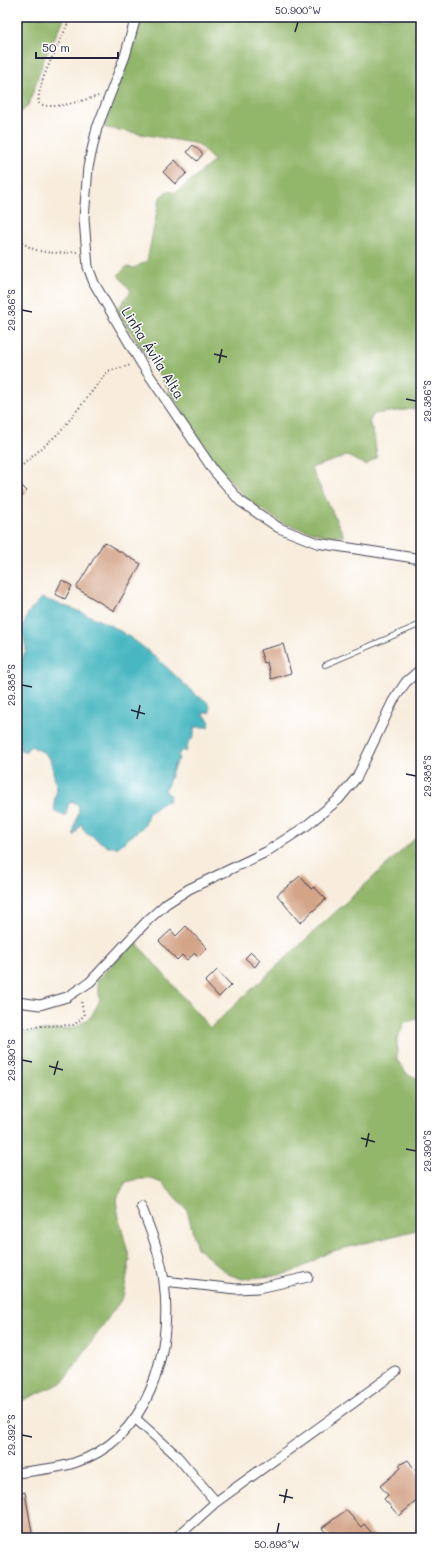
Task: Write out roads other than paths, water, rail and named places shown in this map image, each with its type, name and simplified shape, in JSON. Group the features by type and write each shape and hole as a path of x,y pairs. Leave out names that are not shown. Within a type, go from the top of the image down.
{"street":[{"name":"Linha Ávila Alta","path":"136,17 125,56 97,128 88,167 84,218 88,267 94,283 141,363 214,471 240,501 279,528 317,543 421,559"},
{"path":"17,1002 40,1005 68,997 90,982 166,903 189,888 266,852 306,826 340,799 357,777 393,701 406,682 421,669"},
{"path":"17,1473 74,1463 98,1452 116,1438 136,1419 149,1394 159,1368 164,1345 166,1316 164,1282 151,1232 140,1206"},
{"path":"164,1282 236,1289 259,1288 308,1277"},
{"path":"180,1537 216,1502 396,1372"},
{"path":"136,1419 182,1460 216,1502"}],"lane":[{"path":"325,665 421,624"}],"water":[{"path":"42,598 92,617 131,638 151,653 197,696 207,702 210,706 210,712 203,713 210,722 208,727 194,727 194,736 188,743 186,752 183,750 178,755 179,759 174,766 165,790 170,796 169,801 163,802 148,814 144,826 118,847 108,847 83,830 82,823 74,836 74,828 79,807 75,802 69,803 65,816 55,812 54,802 57,789 50,759 43,752 31,746 25,752 20,750 21,744 17,740 17,672 26,649 24,637 21,632 28,613"}]}
